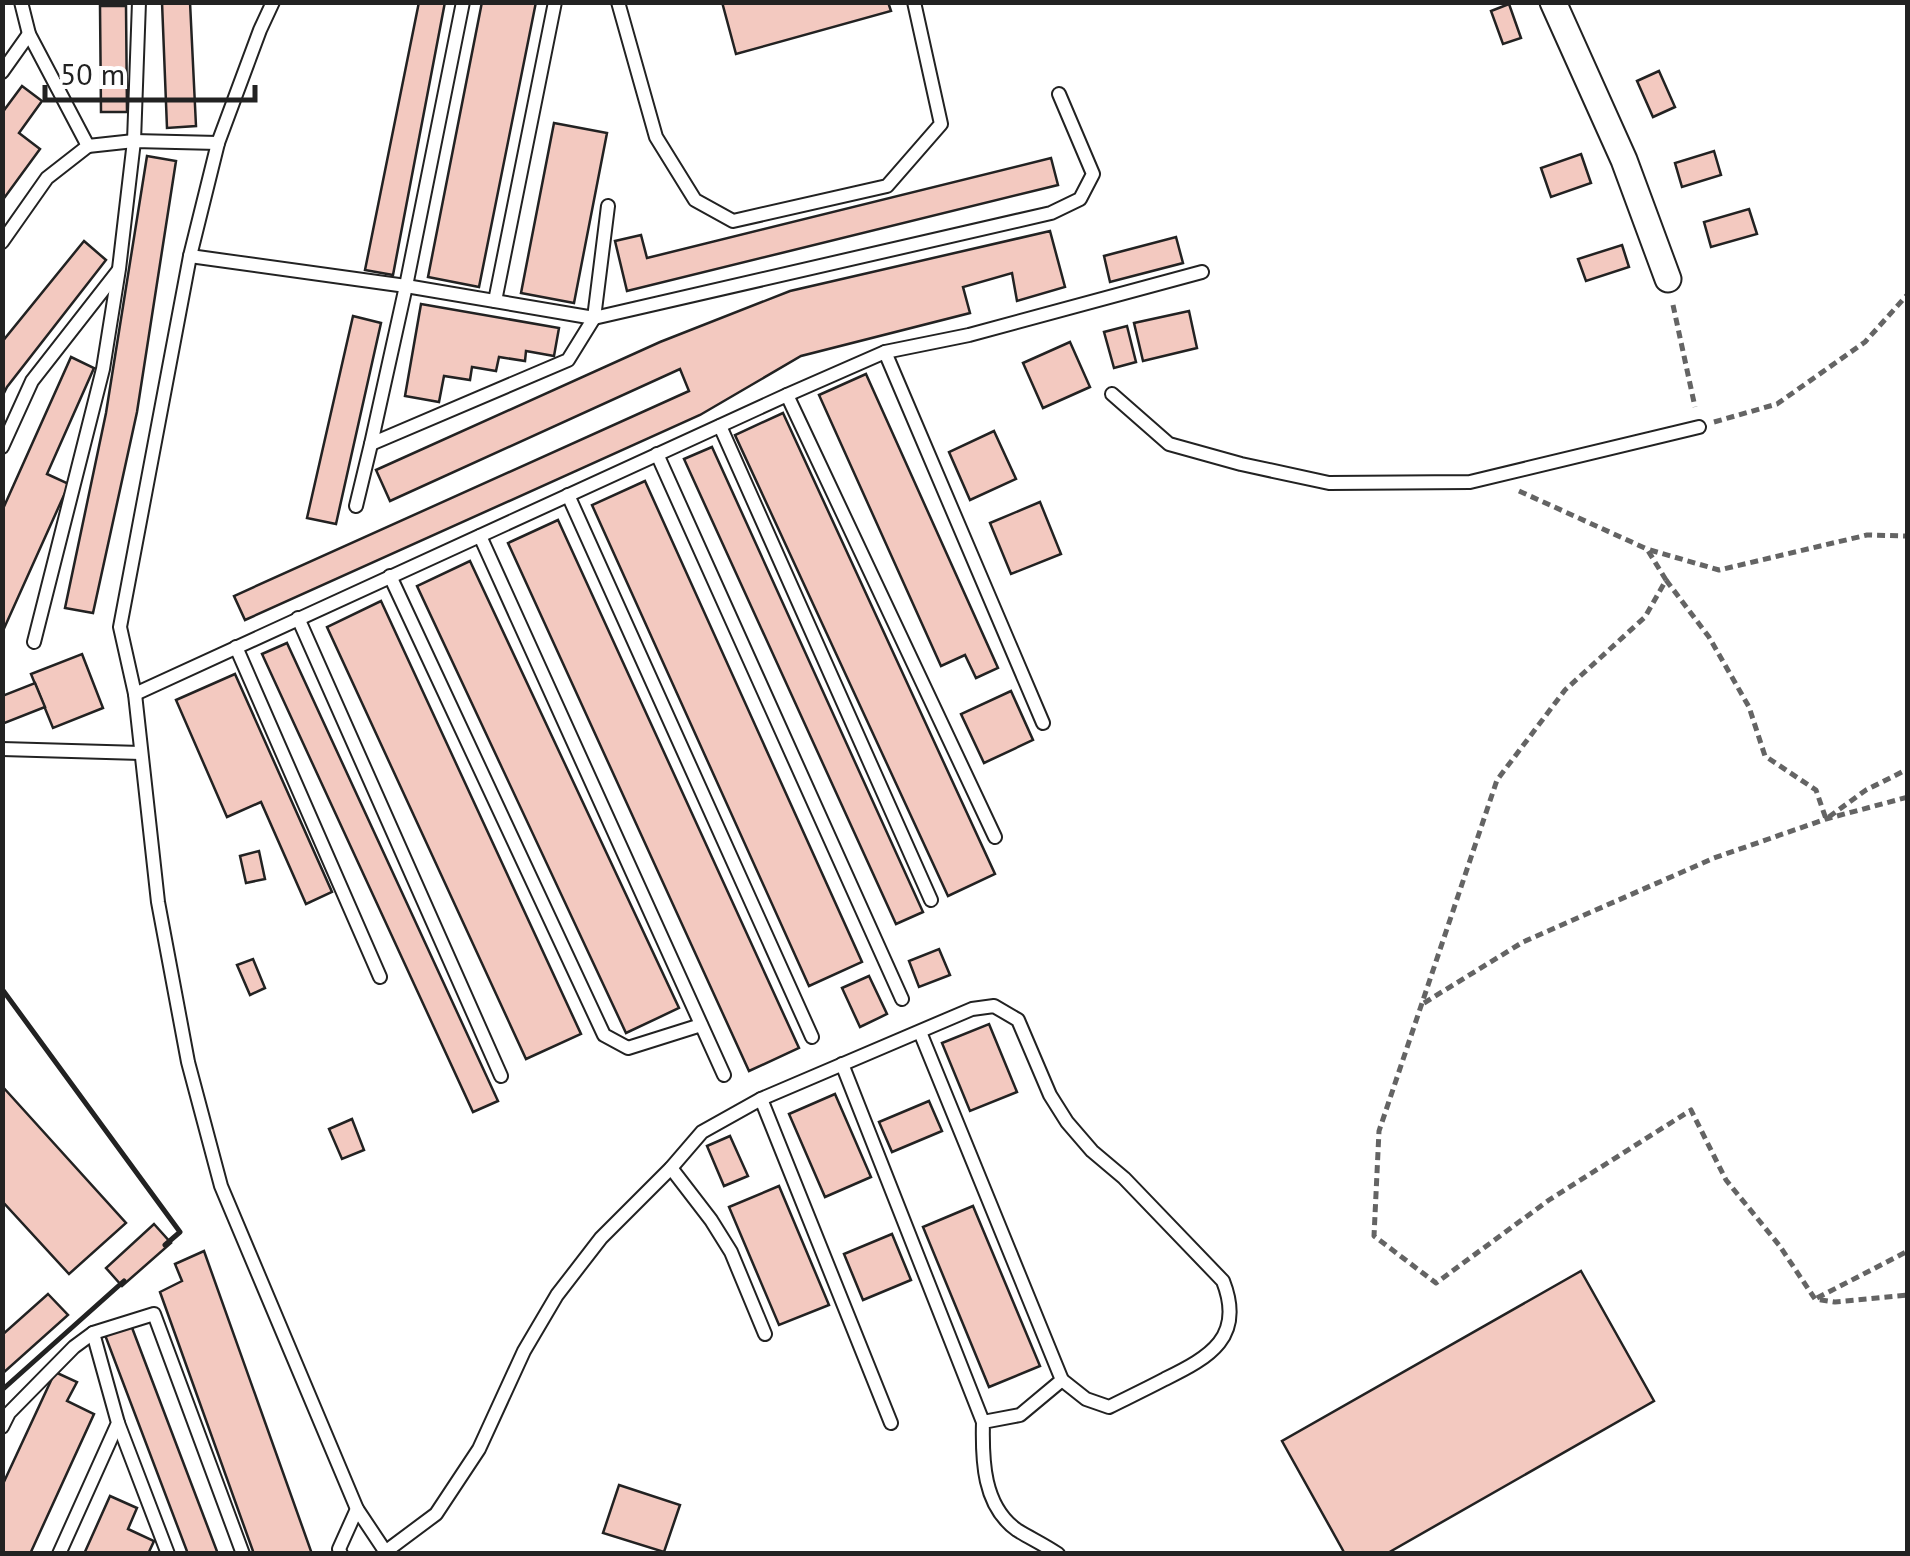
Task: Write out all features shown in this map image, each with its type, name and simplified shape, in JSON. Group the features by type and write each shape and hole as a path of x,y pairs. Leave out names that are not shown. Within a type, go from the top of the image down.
{"street":[{"path":"1553,2 1624,160 1668,280"}],"lane":[{"path":"21,2 30,34 88,146"},
{"path":"34,642 103,369 134,141 140,2"},
{"path":"273,2 218,143 190,256 120,627 135,694 164,937 188,1062 221,1186 357,1509 386,1553 436,1514 478,1448 524,1351 557,1295 602,1238 702,1132 761,1100 972,1009 994,1006 1018,1020 1050,1094 1068,1122 1092,1151 1124,1178 1224,1280 1231,1300 1230,1320 1220,1343 1200,1362 1109,1407 1086,1399 1062,1380 920,1032"},
{"path":"356,506 406,286 462,2"},
{"path":"495,301 554,2"},
{"path":"618,2 656,137 694,200 732,221 887,186 941,124 914,2"},
{"path":"2,72 30,34"},
{"path":"190,256 406,286 594,318 1052,213 1080,200 1093,174 1059,94"},
{"path":"2,242 47,178 88,146 134,141 218,143"},
{"path":"370,444 568,360 594,318 608,206"},
{"path":"2,447 32,380 119,269"},
{"path":"135,694 885,352 969,335 1202,272"},
{"path":"885,352 1043,723"},
{"path":"787,394 995,837"},
{"path":"1112,394 1168,444 1329,483 1470,482 1699,427"},
{"path":"720,426 931,900"},
{"path":"657,454 902,998"},
{"path":"568,495 812,1036"},
{"path":"480,536 724,1075"},
{"path":"390,576 604,1035 628,1048 701,1025"},
{"path":"298,618 501,1076"},
{"path":"236,647 380,977"},
{"path":"2,748 141,752"},
{"path":"842,1064 983,1422 982,1455 992,1500 1014,1527 1058,1554"},
{"path":"761,1100 891,1423"},
{"path":"671,1168 731,1252 765,1334"},
{"path":"2,1427 9,1413 94,1333 154,1314 243,1554"},
{"path":"94,1333 118,1423 168,1554"},
{"path":"983,1422 1020,1414 1062,1380"},
{"path":"59,1554 118,1423"},
{"path":"341,1554 357,1509"}],"path":[{"path":"1668,280 1699,427 1777,404 1865,342 1908,294"},
{"path":"1492,478 1647,549 1719,570 1867,535 1908,536"},
{"path":"1647,549 1709,637 1749,707 1765,756 1816,790 1826,820"},
{"path":"1666,580 1646,617 1565,690 1497,780 1379,1131 1374,1236 1436,1283 1549,1200 1691,1110 1726,1180 1779,1245 1815,1299 1835,1302 1908,1295"},
{"path":"1826,820 1866,790 1908,769"},
{"path":"1422,1005 1523,942 1714,858 1908,797"},
{"path":"1815,1299 1908,1251"}],"building":[{"path":"162,2 190,2 196,126 167,128"},
{"path":"419,2 445,2 393,275 365,270"},
{"path":"482,2 536,2 479,287 428,277"},
{"path":"722,2 888,2 891,11 736,54"},
{"path":"1509,4 1521,38 1503,44 1491,11"},
{"path":"100,6 126,6 127,112 101,112"},
{"path":"1659,71 1675,107 1653,117 1637,81"},
{"path":"22,86 42,101 19,133 40,149 2,201 2,113"},
{"path":"554,123 607,133 574,303 521,293"},
{"path":"1714,151 1721,175 1682,187 1675,163"},
{"path":"1581,154 1591,183 1551,197 1541,168"},
{"path":"147,156 176,161 137,412 93,613 65,608 106,413"},
{"path":"1051,158 1058,185 627,291 615,241 641,235 647,258"},
{"path":"1749,209 1757,234 1711,247 1704,222"},
{"path":"1050,231 1065,287 1017,301 1012,273 963,287 970,313 801,356 700,415 245,620 234,596 689,391 680,369 390,501 376,470 660,342 790,291"},
{"path":"1176,237 1183,263 1110,282 1104,256"},
{"path":"84,241 106,260 2,397 2,342"},
{"path":"1622,245 1629,267 1586,281 1578,259"},
{"path":"421,304 559,328 554,356 526,351 525,361 499,357 496,371 472,367 470,380 444,376 439,402 405,396"},
{"path":"1189,311 1197,348 1143,361 1134,323"},
{"path":"353,316 381,323 336,524 307,518"},
{"path":"1127,326 1136,362 1114,368 1104,332"},
{"path":"1070,342 1090,387 1043,408 1023,363"},
{"path":"71,357 94,368 47,474 69,484 2,633 2,511"},
{"path":"866,374 998,668 976,678 965,655 941,666 819,395"},
{"path":"783,413 995,874 948,896 735,435"},
{"path":"994,431 1016,479 970,500 949,452"},
{"path":"712,447 923,912 896,924 684,459"},
{"path":"645,481 862,962 809,986 592,505"},
{"path":"1040,502 1061,554 1011,574 990,523"},
{"path":"558,520 799,1048 749,1071 508,543"},
{"path":"470,561 679,1008 626,1033 417,586"},
{"path":"381,601 581,1034 526,1059 327,627"},
{"path":"287,643 498,1101 473,1112 262,654"},
{"path":"82,654 103,708 53,728 31,674"},
{"path":"235,674 332,892 306,904 261,802 227,817 176,700"},
{"path":"35,683 45,707 2,724 2,696"},
{"path":"1011,691 1033,740 984,763 961,714"},
{"path":"259,851 265,879 246,883 240,856"},
{"path":"939,949 950,975 919,987 909,961"},
{"path":"253,959 265,988 250,995 237,965"},
{"path":"869,976 887,1014 860,1027 842,988"},
{"path":"989,1024 1017,1092 970,1111 942,1043"},
{"path":"2,1086 126,1223 69,1274 2,1201"},
{"path":"835,1094 871,1177 825,1197 789,1114"},
{"path":"929,1101 942,1131 892,1152 879,1122"},
{"path":"352,1119 364,1150 342,1159 329,1129"},
{"path":"730,1136 748,1176 724,1186 707,1146"},
{"path":"779,1186 829,1305 779,1325 729,1207"},
{"path":"973,1206 1040,1366 989,1387 923,1227"},
{"path":"154,1224 171,1243 122,1286 106,1268"},
{"path":"892,1234 911,1280 863,1300 844,1254"},
{"path":"204,1251 312,1554 254,1554 160,1292 182,1281 175,1264"},
{"path":"1581,1271 1654,1401 1386,1554 1345,1554 1282,1441"},
{"path":"48,1294 68,1315 2,1374 2,1335"},
{"path":"131,1325 218,1554 188,1554 105,1335"},
{"path":"55,1372 77,1382 67,1401 94,1414 30,1554 2,1554 2,1486"},
{"path":"619,1485 680,1505 664,1552 603,1533"},
{"path":"110,1496 137,1508 128,1529 154,1541 148,1554 84,1554"}],"wall":[{"path":"2,989 180,1232 165,1245"},
{"path":"2,1390 124,1281"}]}
